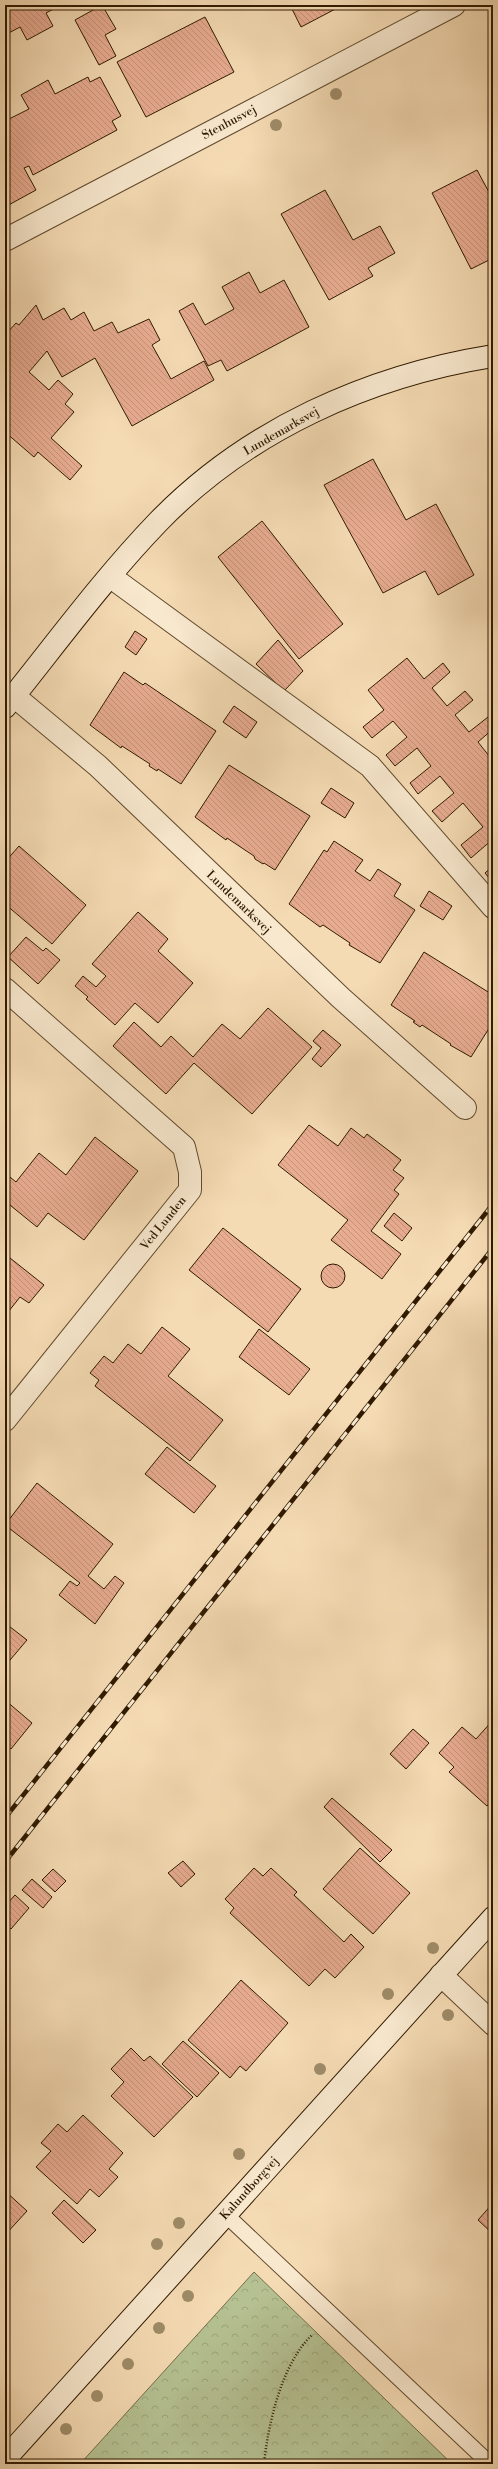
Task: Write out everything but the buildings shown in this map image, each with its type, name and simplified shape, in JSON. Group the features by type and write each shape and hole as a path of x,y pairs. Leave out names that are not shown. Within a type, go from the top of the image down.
{"street":[{"name":"Stenhusvej","path":"5,240 454,5"},
{"name":"Lundemarksvej","path":"465,1108 341,998 98,766 10,701 111,577 175,506 212,474 270,435 335,401 398,378 455,362 493,356"},
{"path":"111,577 370,766 493,907"},
{"name":"Ved Lunden","path":"5,988 184,1148 190,1172 190,1190 5,1420"},
{"name":"Kalundborgvej","path":"5,2459 493,1918"},
{"path":"441,1975 493,2024"}],"lane":[{"path":"225,2214 490,2464"}],"path":[{"path":"264,2464 270,2427 279,2395 290,2366 307,2339 332,2315"}],"green space":[{"path":"254,2272 452,2464 80,2464"}],"railway":[{"path":"5,1818 493,1204"},
{"path":"5,1862 493,1248"}]}
